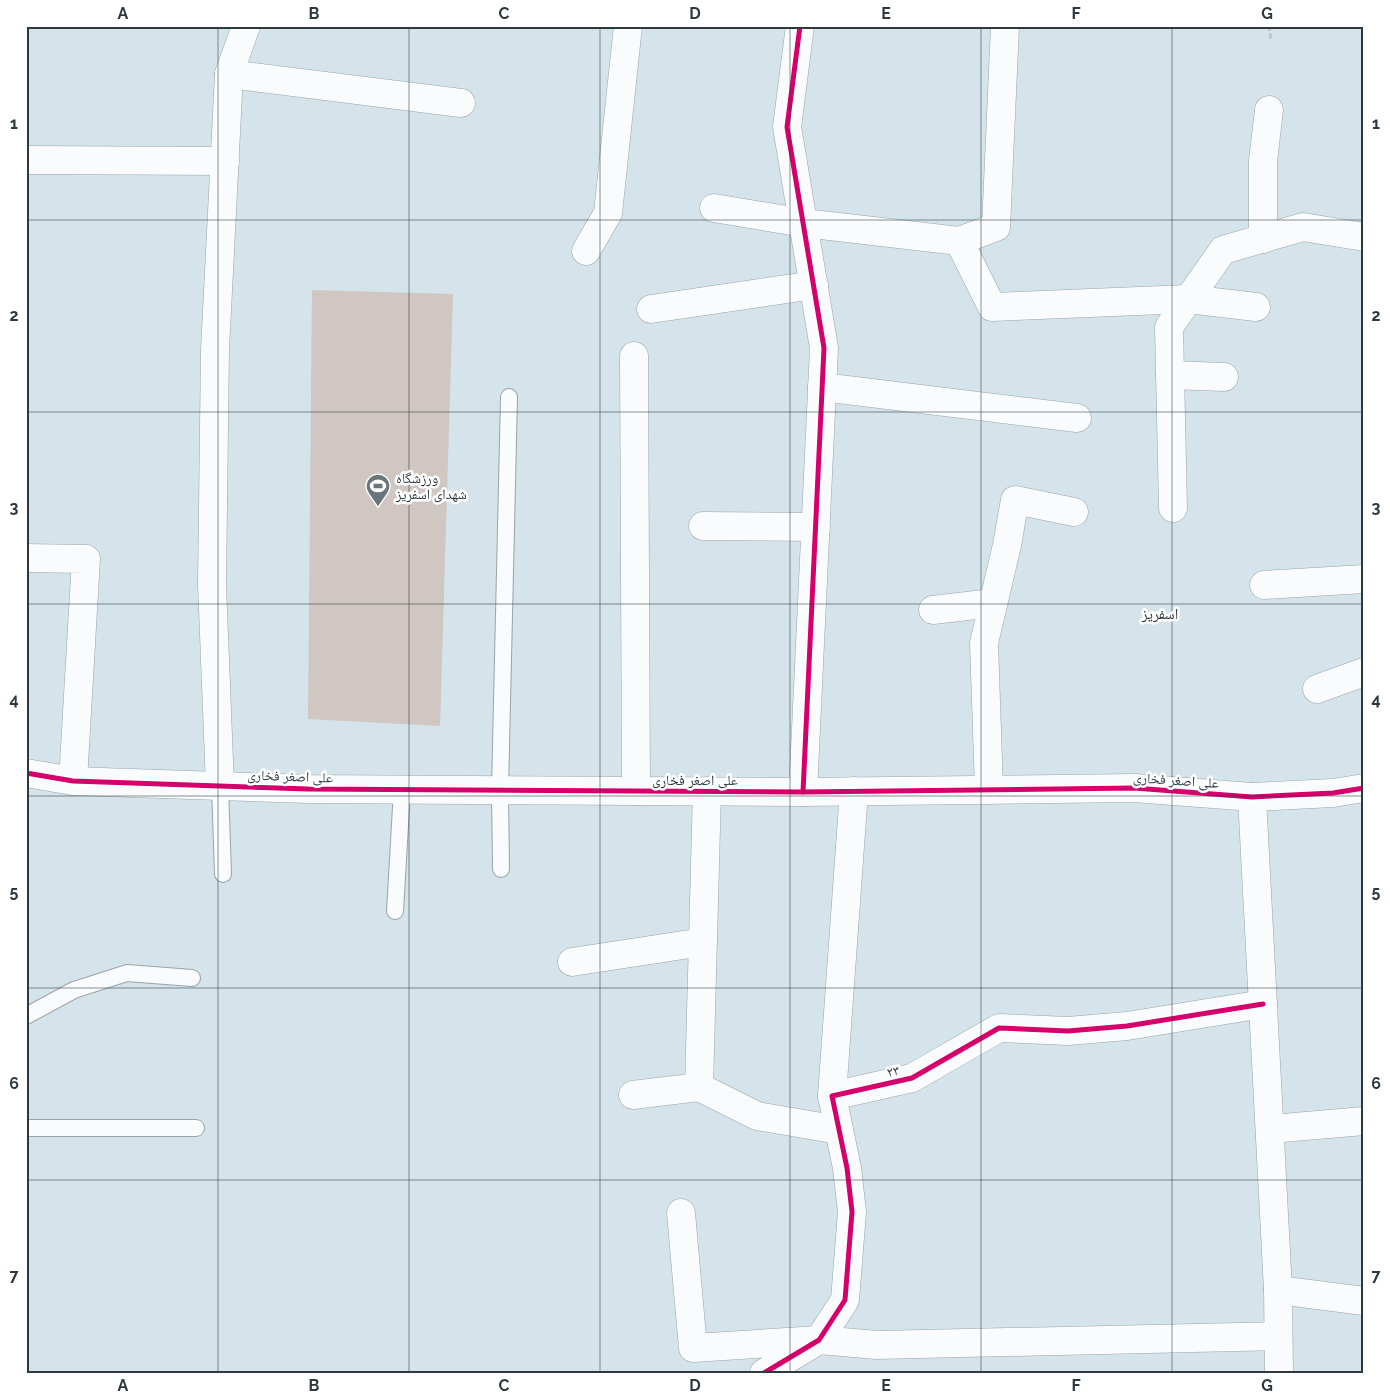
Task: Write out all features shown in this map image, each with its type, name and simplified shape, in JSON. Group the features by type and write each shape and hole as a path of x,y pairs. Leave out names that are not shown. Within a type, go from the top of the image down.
{"street":[{"path":"220,786 212,584 215,350 229,74 246,26"},
{"path":"586,251 608,213 628,26"},
{"path":"800,26 787,128 824,348 803,792"},
{"path":"714,208 804,223 959,241 996,227 1005,26"},
{"path":"229,74 461,103"},
{"path":"1263,239 1263,161 1269,110"},
{"path":"26,160 225,161"},
{"path":"1173,508 1169,327 1188,299 1223,250 1303,227 1364,237"},
{"path":"959,241 992,307 1188,299 1256,307"},
{"path":"651,309 814,285"},
{"path":"634,356 636,791"},
{"path":"1170,375 1224,377"},
{"path":"822,387 1077,418"},
{"path":"988,790 984,643 1016,500 1074,512"},
{"path":"704,526 816,527"},
{"path":"26,558 86,560 73,780"},
{"path":"1264,585 1364,579"},
{"path":"933,610 993,603"},
{"path":"1317,689 1364,672"},
{"name":"علی اصغر فخاری","path":"26,773 73,780 220,786 402,790 803,792 1134,788 1252,797 1333,794 1364,788"},
{"path":"699,1087 707,791"},
{"path":"764,1373 819,1340 845,1300 852,1212 847,1168 832,1096 854,791"},
{"path":"1252,797 1278,1290 1279,1373"},
{"path":"572,962 703,942"},
{"name":"۲۳","path":"832,1096 912,1078 999,1028 1068,1031 1127,1026 1263,1004"},
{"path":"633,1095 699,1087 757,1116 839,1130"},
{"path":"1270,1129 1364,1121"},
{"path":"681,1213 692,1348 819,1340 877,1346 1278,1336"},
{"path":"1278,1290 1364,1301"}],"lane":[{"path":"501,870 500,790 510,397"},
{"path":"220,786 223,874"},
{"path":"395,911 402,790"},
{"path":"26,1016 74,990 126,973 192,978"},
{"path":"26,1128 196,1128"}],"path":[{"path":"1269,26 1271,41"}],"shaded area":[{"name":"ورزشگاه شهدای اسفریز","path":"312,290 453,294 440,726 308,719"}],"cycle path":[{"path":"800,26 787,127 824,348 803,792"},
{"path":"26,773 73,781 308,789 803,792 1134,788 1252,797 1333,793 1364,788"},
{"path":"764,1373 819,1340 845,1300 852,1212 847,1168 832,1096 912,1078 999,1028 1068,1031 1127,1026 1263,1004"}],"place":[{"name":"ورزشگاه شهدای اسفریز","path":"378,507"}],"district":[{"name":"اسفریز","path":"1160,614"}]}
